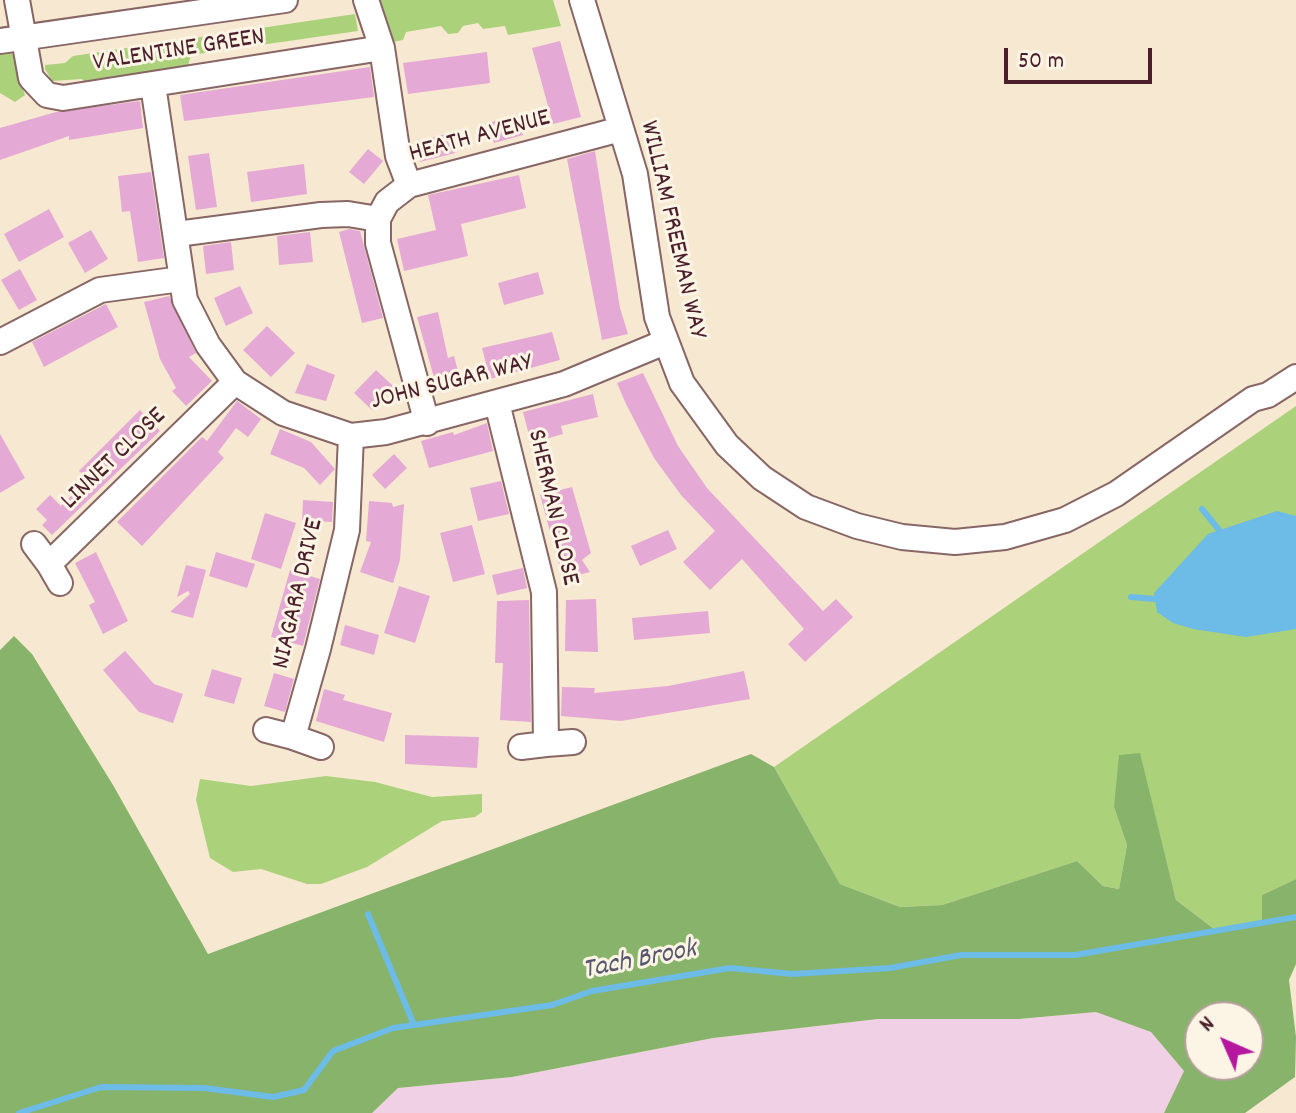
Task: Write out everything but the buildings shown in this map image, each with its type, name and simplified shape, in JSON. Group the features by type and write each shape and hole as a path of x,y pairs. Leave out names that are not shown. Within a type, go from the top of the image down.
{"street":[{"path":"17,0 12,40 285,0"},
{"path":"366,0 382,48 398,156 409,185"},
{"name":"WILLIAM FREEMAN WAY","path":"582,0 639,195 651,281 665,342 682,383 727,445 762,478 806,507 857,526 902,537 955,542 1005,537 1065,520 1116,494 1253,399"},
{"name":"VALENTINE GREEN","path":"12,40 31,78 47,95 63,98 382,48"},
{"name":"JOHN SUGAR WAY","path":"153,85 177,234 181,279 195,324 235,382 283,413 351,436 427,423 580,378 665,342"},
{"name":"HEATH AVENUE","path":"378,219 387,202 409,185 621,129"},
{"path":"177,234 321,215 378,219 378,243 427,423"},
{"path":"0,342 100,290 181,279"},
{"path":"1253,399 1263,385 1296,361"},
{"path":"1253,399 1268,395 1296,377"},
{"name":"LINNET CLOSE","path":"34,544 55,573 235,382"},
{"name":"SHERMAN CLOSE","path":"497,403 543,587 546,744"},
{"name":"NIAGARA DRIVE","path":"293,737 340,570 347,530 351,436"},
{"path":"266,730 321,747"},
{"path":"521,747 573,742"}],"shaded area":[{"path":"1096,1012 1151,1032 1184,1071 1164,1113 372,1113 398,1088 512,1077 713,1038 878,1019 1019,1019"}],"green space":[{"path":"379,0 553,0 561,26 508,35 505,26 483,29 478,23 463,26 458,33 448,34 441,26 406,32 403,40 393,42"},
{"path":"355,14 358,31 191,55 187,69 86,84 82,79 52,81 45,69 45,65 65,63 73,56"},
{"path":"11,50 25,95 15,102 0,93 0,52"},
{"path":"1296,406 1296,879 1262,895 1262,925 1218,932 1176,900 1139,753 1114,807 1127,845 1119,889 1103,886 1077,861 942,905 900,907 840,884 774,767"},
{"path":"14,636 32,654 113,785 208,954 751,754 774,767 840,884 900,907 942,905 1077,861 1103,886 1119,889 1127,845 1114,807 1119,755 1140,753 1176,900 1218,932 1262,925 1262,895 1296,879 1296,964 1289,980 1296,1037 1295,1077 1245,1113 1164,1113 1184,1071 1151,1032 1096,1012 1019,1019 878,1019 713,1038 512,1077 398,1088 372,1113 0,1113 0,650"},
{"path":"326,776 375,782 432,797 482,794 482,812 475,817 442,821 367,867 321,884 307,884 261,869 233,872 210,858 196,800 200,779 251,786"}],"water":[{"path":"1277,511 1296,516 1296,629 1246,637 1193,629 1173,623 1157,612 1154,593 1208,534"}],"waterway":[{"path":"1202,509 1219,530"},
{"path":"1131,597 1155,599"},
{"path":"368,914 414,1025"},
{"name":"Tach Brook","path":"19,1113 101,1087 204,1088 273,1097 304,1090 333,1051 393,1028 552,1005 592,991 730,968 792,974 890,968 961,955 1075,955 1296,917"}]}
